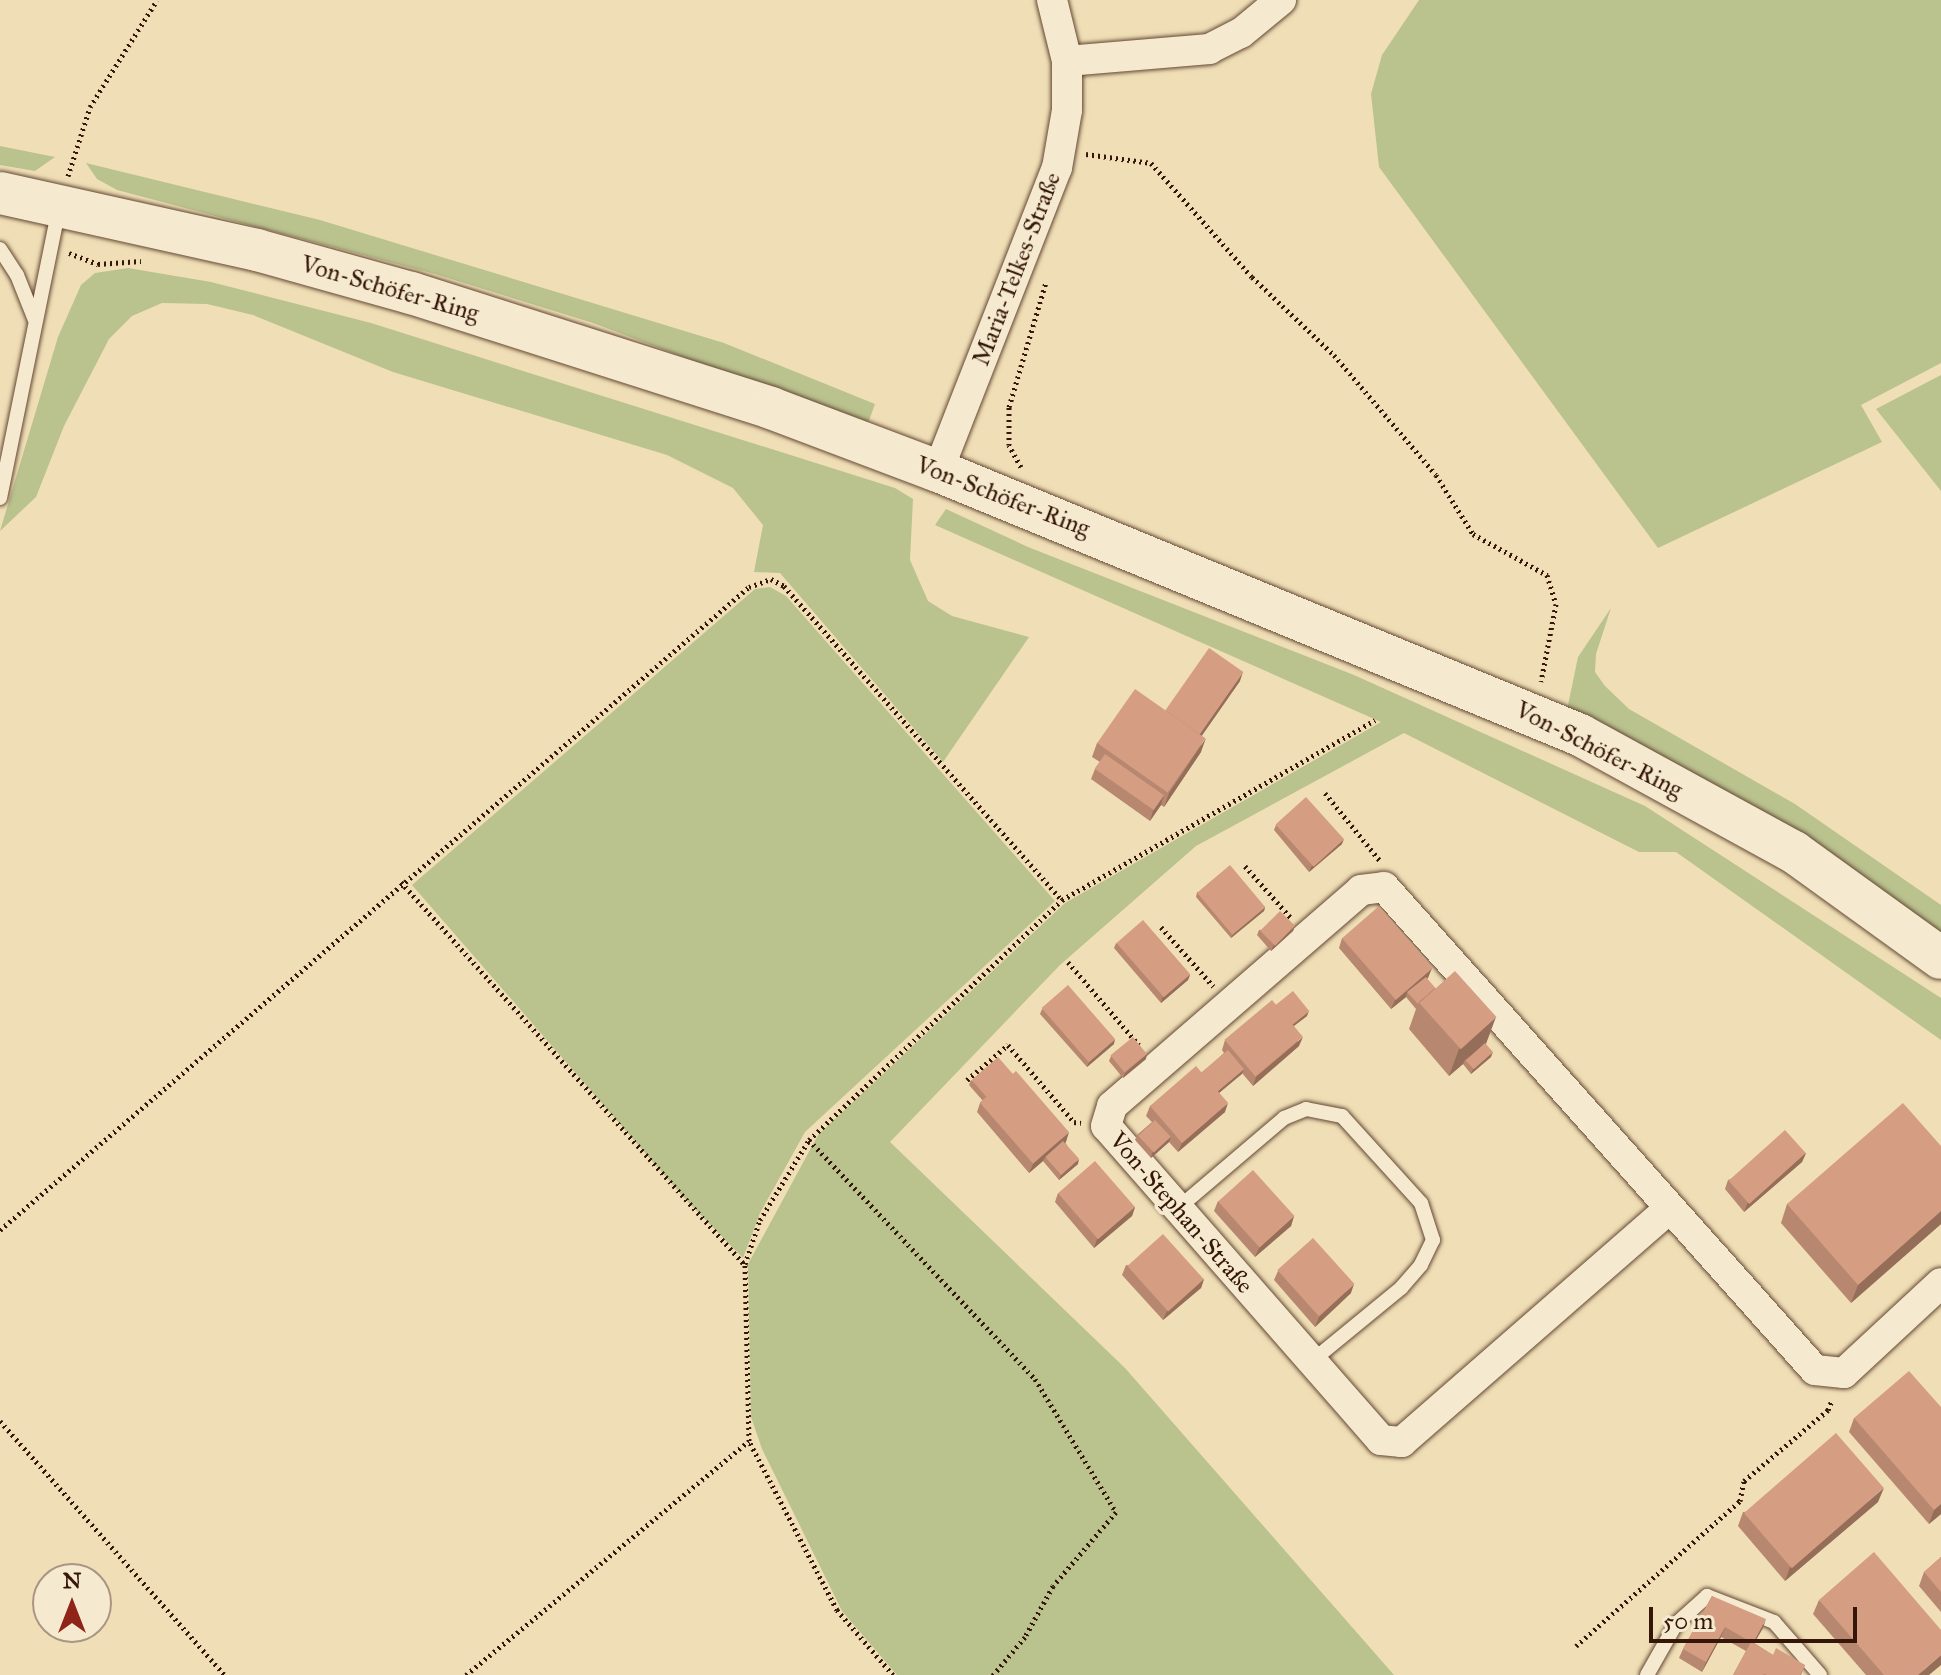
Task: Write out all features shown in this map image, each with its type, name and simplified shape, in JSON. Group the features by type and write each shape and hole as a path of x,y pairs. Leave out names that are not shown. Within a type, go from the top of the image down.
{"main road":[{"name":"Von-Schöfer-Ring","path":"0,193 60,203 411,293 771,408 938,471 1524,710 1794,852 1941,958"}],"street":[{"name":"Maria-Telkes-Straße","path":"938,471 1057,168 1067,110 1067,61 1052,0"},
{"path":"1067,61 1209,49 1241,33 1281,0"},
{"path":"1384,887 1815,1370 1844,1373 1941,1283"},
{"name":"Von-Stephan-Straße","path":"1384,887 1361,890 1112,1106 1106,1126 1176,1211 1381,1440 1402,1442 1670,1208"}],"lane":[{"path":"0,498 60,203"},
{"path":"0,249 17,275 36,322"},
{"path":"1176,1211 1284,1118 1306,1109 1342,1116 1421,1203 1433,1240 1421,1265 1401,1288 1311,1362"},
{"path":"1647,1675 1676,1624 1707,1596 1716,1596 1774,1622 1820,1675"}],"path":[{"path":"60,203 90,107 157,0"},
{"path":"1084,164 1089,141"},
{"path":"1086,154 1151,163 1252,277 1334,355 1436,475 1473,534 1547,575 1553,587 1554,621 1542,680 1524,710"},
{"path":"49,246 98,264 153,260"},
{"path":"1024,505 1033,483 1009,445 1009,407 1024,342 1050,270"},
{"path":"0,1230 401,882 749,587 771,579 784,586 1062,900"},
{"path":"893,1675 837,1610 749,1441 745,1264 760,1220 809,1140 1062,900 1375,720"},
{"path":"1325,793 1380,856 1384,887"},
{"path":"1245,866 1307,937"},
{"path":"401,882 745,1264"},
{"path":"1161,927 1229,1004"},
{"path":"1068,962 1158,1067"},
{"path":"967,1080 1008,1045 1074,1122 1106,1126"},
{"path":"809,1140 1035,1379 1116,1512 1053,1586 1025,1637 993,1675"},
{"path":"1576,1646 1740,1501 1744,1481 1828,1410 1844,1373"},
{"path":"0,1421 225,1675"},
{"path":"466,1675 749,1441"}],"green space":[{"path":"1419,0 1941,0 1941,363 1861,405 1882,442 1658,548 1379,167 1371,94 1382,55"},
{"path":"0,146 55,157 35,171 0,165"},
{"path":"86,163 320,220 724,343 875,404 867,426 593,323 435,274 117,190 97,179"},
{"path":"128,268 211,282 371,323 895,488 913,499 910,560 928,601 952,616 1029,637 943,762 780,573 754,572 763,525 733,488 667,455 393,372 253,315 207,304 162,303 132,316 109,339 64,426 36,497 0,531 58,337 81,285 95,273"},
{"path":"1941,375 1941,491 1876,409"},
{"path":"946,509 1028,547 1354,675 1645,806 1941,998 1941,1040 1676,852 1639,852 1404,733 1196,846 1060,965 890,1142 1125,1368 1394,1675 897,1675 842,1611 762,1449 751,1417 748,1264 818,1135 1065,903 1381,722 935,525"},
{"path":"770,587 786,596 1055,901 805,1132 760,1213 743,1258 686,1200 412,885 755,589"},
{"path":"1611,608 1596,654 1595,672 1605,686 1629,709 1795,804 1941,905 1941,940 1567,710 1578,657"}],"building":[{"path":"1209,648 1243,672 1200,734 1165,710"},
{"path":"1135,689 1205,738 1168,792 1097,743"},
{"path":"1105,754 1164,795 1154,810 1095,769"},
{"path":"1306,797 1344,839 1314,867 1276,824"},
{"path":"1230,865 1265,907 1232,935 1197,893"},
{"path":"1379,906 1433,968 1396,1000 1342,938"},
{"path":"1280,911 1295,926 1275,946 1260,931"},
{"path":"1143,920 1190,974 1164,997 1117,943"},
{"path":"1455,971 1496,1017 1461,1049 1419,1003"},
{"path":"1426,977 1435,988 1418,1004 1407,992"},
{"path":"1068,985 1115,1039 1089,1062 1042,1008"},
{"path":"1293,991 1309,1011 1292,1025 1276,1005"},
{"path":"1272,1000 1303,1037 1255,1077 1225,1040"},
{"path":"1133,1037 1147,1054 1124,1072 1110,1055"},
{"path":"1485,1043 1493,1052 1474,1069 1466,1060"},
{"path":"1228,1050 1244,1069 1217,1092 1201,1072"},
{"path":"998,1057 1013,1074 987,1097 972,1080"},
{"path":"1196,1066 1228,1103 1182,1143 1150,1106"},
{"path":"1016,1071 1069,1132 1033,1164 980,1102"},
{"path":"1903,1103 1941,1146 1941,1211 1858,1285 1787,1204"},
{"path":"1155,1120 1171,1137 1154,1153 1138,1136"},
{"path":"1785,1130 1806,1153 1749,1204 1729,1181"},
{"path":"1063,1141 1079,1159 1061,1175 1045,1157"},
{"path":"1095,1161 1135,1207 1098,1239 1058,1193"},
{"path":"1253,1170 1294,1216 1260,1248 1218,1201"},
{"path":"1163,1234 1204,1279 1168,1311 1127,1266"},
{"path":"1313,1238 1354,1284 1319,1316 1277,1270"},
{"path":"1909,1371 1941,1407 1941,1504 1934,1510 1854,1418"},
{"path":"1836,1433 1884,1488 1792,1568 1744,1513"},
{"path":"1874,1552 1941,1630 1941,1655 1918,1675 1884,1675 1819,1600"},
{"path":"1941,1557 1941,1592 1924,1572"},
{"path":"1712,1596 1766,1619 1753,1643 1773,1655 1776,1648 1805,1665 1800,1675 1733,1675 1751,1642 1725,1627 1706,1662 1683,1649"}]}
